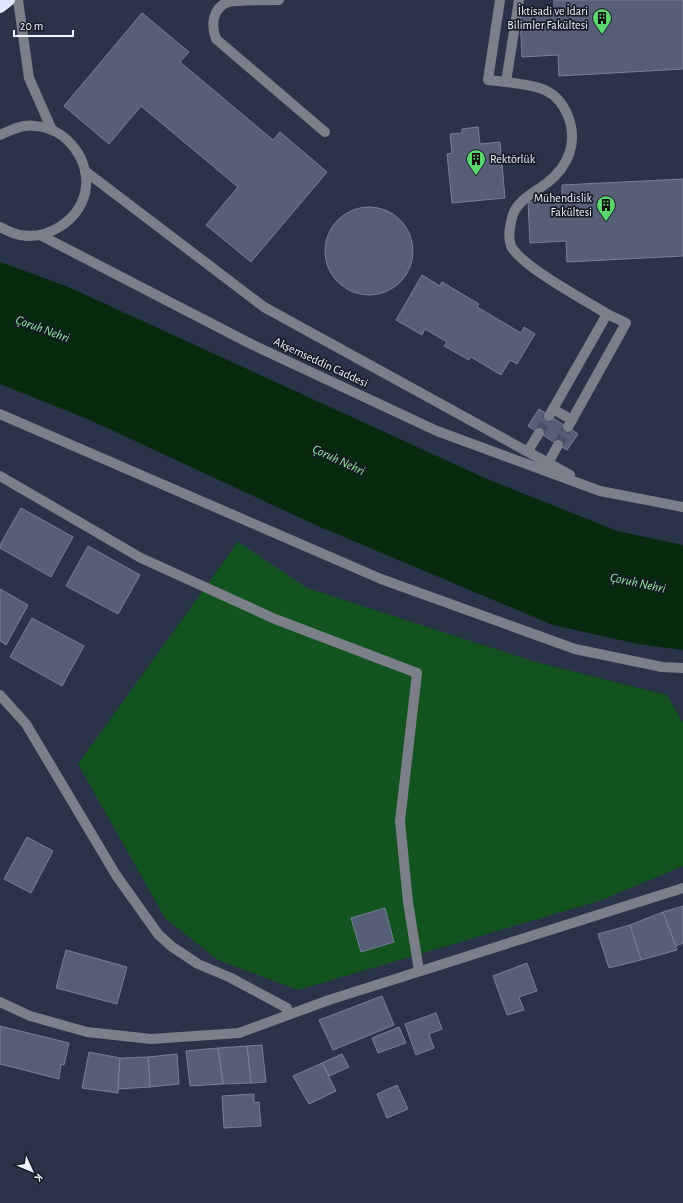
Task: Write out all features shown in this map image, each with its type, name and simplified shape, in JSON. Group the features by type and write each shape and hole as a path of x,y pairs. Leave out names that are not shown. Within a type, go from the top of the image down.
{"highway":[{"path":"0,7 9,0"}],"street":[{"path":"18,0 29,78 52,130"},
{"path":"279,0 229,1 218,10 212,24 213,31 216,39 325,132"},
{"path":"500,0 488,80 546,89 564,106 573,134 572,146 568,159 548,182 524,199 514,211 509,234 511,245 518,254 539,272 607,314 626,323 570,424 551,412 607,314"},
{"path":"506,82 519,0"},
{"name":"Akşemseddin Caddesi","path":"0,135 16,127 34,125 52,130 68,140 79,154 85,171 85,192 76,212 60,227 40,235 20,235 0,227"},
{"name":"Akşemseddin Caddesi","path":"85,171 264,307 600,492"},
{"name":"Akşemseddin Caddesi","path":"40,235 251,344 437,431 600,492 683,507"},
{"path":"0,414 381,579 575,649 662,667 683,668"},
{"path":"528,451 539,433"},
{"path":"548,463 558,445"},
{"path":"0,476 141,558 275,619 417,673 400,821 408,902 419,972"},
{"path":"0,695 26,724 116,875 158,934 171,946 198,964 229,977 287,1008 287,1015"},
{"path":"0,1002 30,1016 87,1032 151,1039 239,1033 329,1000 683,888"}],"shaded area":[{"path":"238,542 307,588 532,661 667,695 683,723 683,866 602,900 298,990 218,960 165,918 78,764"}],"water":[{"name":"Çoruh Nehri","path":"0,262 66,286 487,479 617,531 683,545 683,650 638,644 553,625 318,526 90,420 0,384"}],"building":[{"name":"İktisadi ve İdari Bilimler Fakültesi","path":"554,0 683,0 683,69 559,76 558,55 522,57 520,16 554,14"},
{"path":"142,13 189,52 180,62 273,140 280,132 327,172 251,262 206,225 238,187 141,106 109,144 64,106"},
{"name":"Rektörlük","path":"478,127 480,144 500,142 505,198 452,203 447,154 452,153 450,134 462,133 462,129"},
{"name":"Mühendislik Fakültesi","path":"683,179 683,256 567,262 566,241 530,243 528,202 562,200 562,185"},
{"path":"369,207 386,210 400,220 410,234 413,251 410,268 400,282 386,292 369,295 352,292 338,282 328,268 325,251 328,234 338,220 352,210"},
{"path":"422,275 440,286 442,282 479,304 477,307 521,333 524,327 535,334 517,364 510,360 501,375 471,357 469,360 444,346 447,342 425,329 422,335 396,320"},
{"path":"539,409 578,434 567,450 528,426"},
{"path":"21,508 73,537 51,577 0,548 0,545"},
{"path":"88,546 140,575 118,614 66,586"},
{"path":"0,589 28,605 6,645 0,641"},
{"path":"32,618 84,646 62,686 10,657"},
{"path":"27,837 53,851 31,893 4,879"},
{"path":"683,906 683,943 676,946 663,912"},
{"path":"385,908 394,942 361,952 351,918"},
{"path":"663,912 677,950 641,960 630,925"},
{"path":"630,925 641,960 609,968 598,934"},
{"path":"66,950 127,967 117,1004 56,988"},
{"path":"527,963 537,991 519,997 524,1010 507,1015 493,976"},
{"path":"382,996 394,1025 333,1050 319,1020"},
{"path":"436,1013 442,1029 429,1034 434,1048 416,1055 405,1024"},
{"path":"0,1026 69,1043 64,1065 61,1064 59,1079 0,1064"},
{"path":"399,1027 406,1043 378,1053 372,1038"},
{"path":"262,1045 266,1082 251,1083 247,1046"},
{"path":"247,1046 251,1083 223,1084 218,1048"},
{"path":"218,1048 223,1084 190,1086 186,1051"},
{"path":"89,1052 120,1058 118,1093 82,1088"},
{"path":"177,1054 179,1084 150,1087 148,1057"},
{"path":"342,1054 349,1067 329,1076 322,1063"},
{"path":"148,1057 150,1087 118,1089 120,1058"},
{"path":"322,1063 336,1091 309,1104 293,1076"},
{"path":"397,1085 408,1109 387,1118 377,1094"},
{"path":"254,1094 254,1103 259,1102 261,1126 224,1128 222,1096"}],"tunnel":[{"path":"539,433 549,416"},
{"path":"558,445 568,427"}],"place":[{"name":"İktisadi ve İdari Bilimler Fakültesi","path":"602,35"},
{"name":"Rektörlük","path":"476,176"},
{"name":"Mühendislik Fakültesi","path":"606,222"}]}
